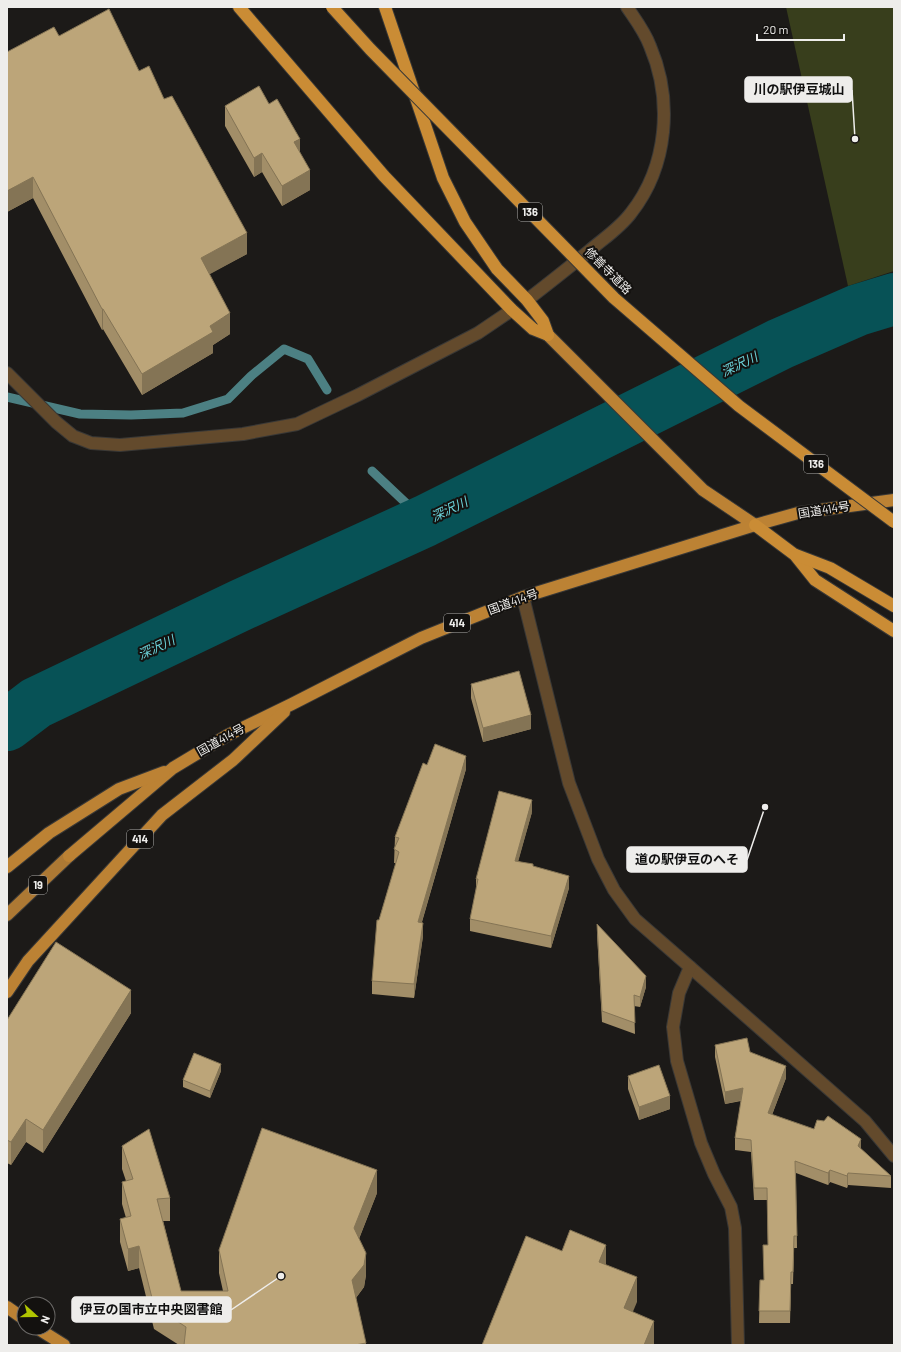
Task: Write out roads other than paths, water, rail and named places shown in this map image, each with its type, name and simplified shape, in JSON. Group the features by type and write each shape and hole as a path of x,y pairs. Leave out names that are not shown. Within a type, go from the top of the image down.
{"highway":[{"path":"239,7 384,176 512,310 533,329 548,335 703,490 755,525 795,555 815,580 894,631"},
{"name":"修善寺道路","path":"332,7 370,49 614,298 739,406 894,522"},
{"path":"385,7 443,178 465,222 497,269 527,300 543,321 548,335"},
{"name":"国道414号","path":"69,856 173,768 228,735 421,638 522,597 755,525 798,513 894,500"},
{"path":"795,555 830,568 894,606"},
{"name":"414","path":"7,992 28,961 162,814 233,760 292,704"},
{"name":"414","path":"7,867 49,834 119,789 173,768"},
{"path":"7,1307 16,1313"},
{"path":"50,1336 64,1345"}],"main road":[{"name":"19","path":"7,915 69,856"}],"street":[{"path":"527,300 610,234 632,212 648,185 658,160 664,129 664,101 660,73 650,45 627,7"},
{"path":"7,373 56,422 73,436 91,443 120,445 243,434 297,424 358,395 478,333 512,310"},
{"path":"522,597 569,782 598,859 614,890 635,919 865,1121 894,1156"},
{"path":"690,967 678,993 673,1027 677,1061 701,1143 714,1174 731,1207 735,1228 738,1345"}],"waterway":[{"name":"深沢川","path":"7,725 36,703 241,605 425,521 780,344 858,310 894,299"},
{"path":"7,397 80,414 131,415 183,413 228,399 251,376 284,349 308,359 327,390"},
{"path":"372,471 425,521"}],"place":[{"name":"川の駅伊豆城山","path":"855,139"},
{"name":"道の駅伊豆のへそ","path":"765,807"},
{"name":"伊豆の国市立中央図書館","path":"281,1276"}]}
